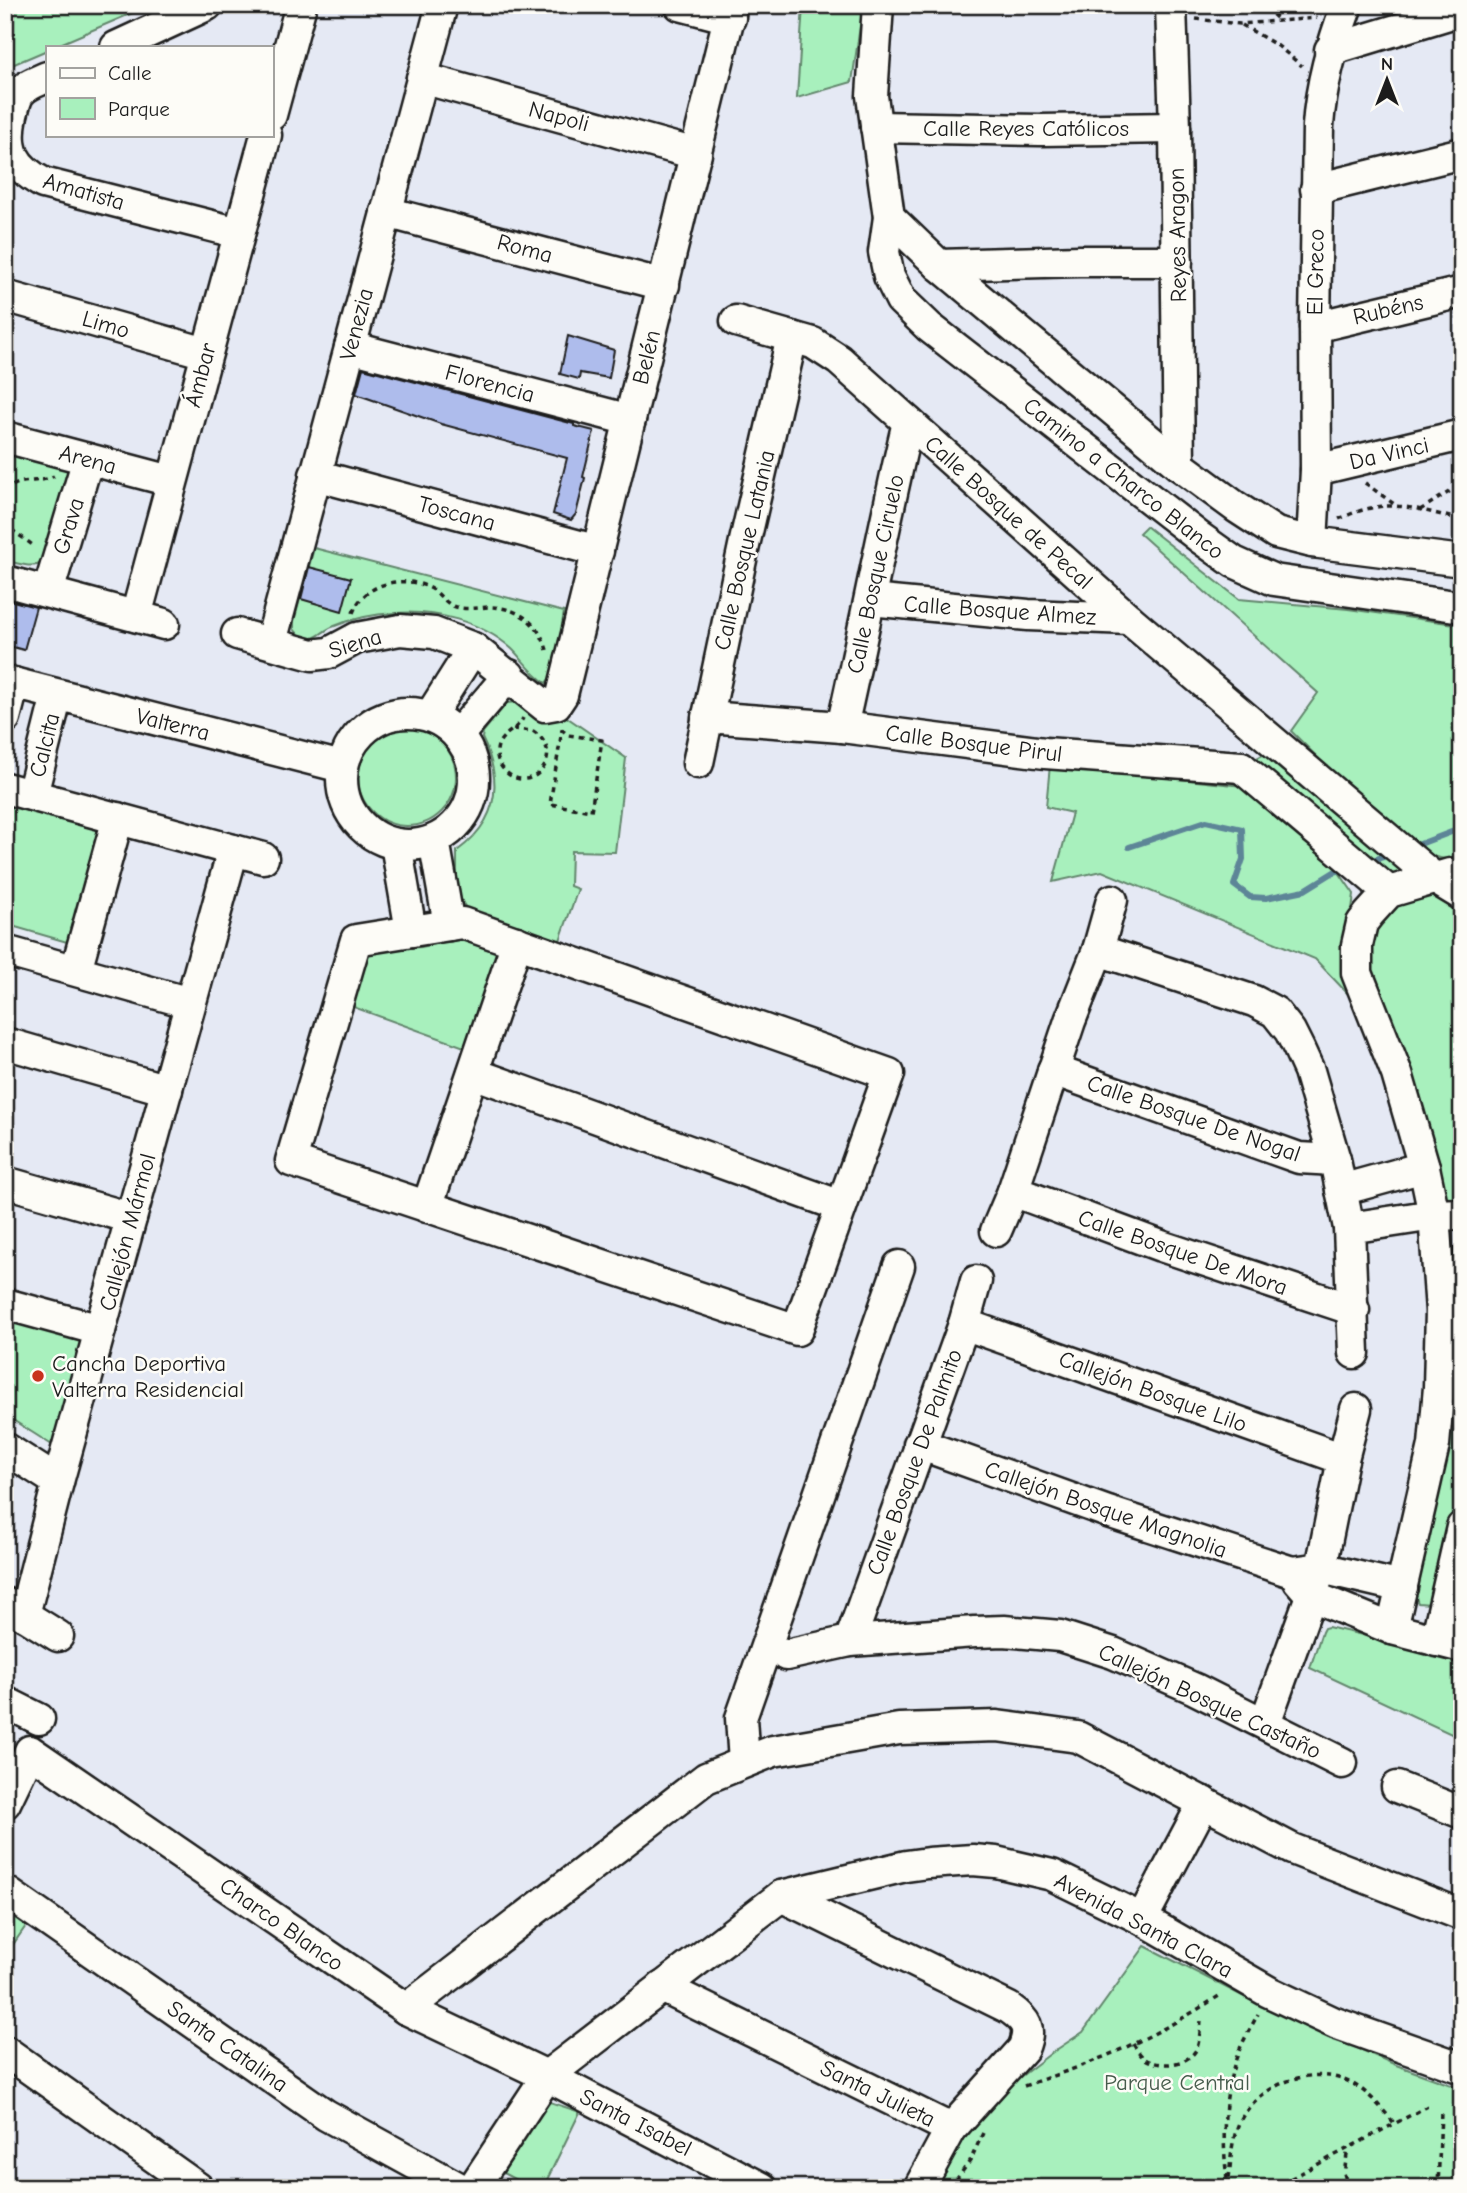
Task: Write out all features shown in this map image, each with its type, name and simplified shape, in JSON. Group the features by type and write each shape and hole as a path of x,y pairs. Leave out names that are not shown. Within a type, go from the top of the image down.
{"street":[{"path":"118,46 207,5"},
{"name":"Ámbar","path":"273,107 301,5"},
{"name":"Venezia","path":"271,642 442,5"},
{"path":"680,5 731,12"},
{"name":"Camino a Charco Blanco","path":"878,5 872,96 889,217 884,252 888,276 901,300 929,327 1234,562 1274,580 1462,607"},
{"name":"Reyes Aragon","path":"1172,10 1178,465"},
{"name":"El Greco","path":"1312,542 1317,470 1315,327 1318,126 1330,50 1346,10"},
{"path":"1330,50 1462,10"},
{"name":"Belén","path":"562,695 731,12"},
{"name":"Napoli","path":"422,78 696,154"},
{"name":"Amatista","path":"39,81 19,92 9,140 15,161 25,173 43,183 239,233"},
{"name":"Calle Reyes Católicos","path":"876,127 1041,130 1175,128"},
{"name":"Ámbar","path":"136,616 265,136"},
{"path":"1317,190 1462,153"},
{"name":"Roma","path":"386,212 664,285"},
{"name":"Camino a Charco Blanco","path":"889,217 939,265 1178,465 1276,533 1312,542 1462,561"},
{"path":"939,265 1177,261"},
{"name":"Rubéns","path":"1315,327 1462,292"},
{"name":"Limo","path":"5,296 206,353"},
{"name":"Calle Bosque de Pecal","path":"736,321 813,343 839,360 1129,619 1264,734"},
{"name":"Calle Bosque Latania","path":"698,763 792,337"},
{"name":"Florencia","path":"350,346 630,420"},
{"name":"Calle Bosque Ciruelo","path":"842,727 870,600 882,530 908,422"},
{"name":"Da Vinci","path":"1317,470 1462,435"},
{"name":"Arena","path":"5,437 75,465 171,481"},
{"name":"Grava","path":"48,592 75,465"},
{"name":"Toscana","path":"315,475 598,551"},
{"path":"5,581 164,624"},
{"name":"Calle Bosque Almez","path":"870,600 1028,615 1129,619"},
{"name":"Siena","path":"237,634 312,655 329,653 357,638 400,630 434,633 473,648 545,706 556,704 562,695"},
{"path":"430,716 473,648"},
{"path":"458,735 509,675"},
{"name":"Valterra","path":"10,682 342,767"},
{"name":"Calcita","path":"5,719 10,682"},
{"name":"Calcita","path":"18,791 57,695"},
{"path":"407,712 430,716 446,724 458,735 470,755 475,778 471,801 451,829 434,840 420,844 396,844 374,836 357,821 345,801 342,767 357,736 374,721 407,712"},
{"name":"Calle Bosque Pirul","path":"707,718 842,727 1045,753 1241,766"},
{"path":"1389,892 1241,766 1264,734 1448,874 1462,895"},
{"path":"18,791 263,858"},
{"path":"76,970 118,818"},
{"path":"434,840 449,925"},
{"path":"396,844 411,931"},
{"name":"Callejón Mármol","path":"15,1609 58,1482 233,850"},
{"path":"1392,1629 1434,1445 1448,1215 1424,1167 1398,1074 1357,973 1355,956 1362,923 1389,892 1448,874"},
{"path":"996,1231 1013,1191 1053,1070 1098,950 1112,900"},
{"path":"462,923 888,1074 797,1331 291,1161 356,940 411,931 462,923"},
{"path":"427,1207 517,942"},
{"path":"1098,950 1254,1001 1276,1012 1290,1031 1309,1072 1342,1190 1349,1228 1354,1353"},
{"path":"5,951 190,1003"},
{"path":"5,1044 167,1090"},
{"name":"Calle Bosque De Nogal","path":"1053,1070 1299,1158 1335,1160"},
{"path":"473,1073 841,1206"},
{"path":"1342,1190 1424,1167"},
{"path":"5,1182 131,1218"},
{"name":"Calle Bosque De Mora","path":"1013,1191 1161,1245 1354,1310"},
{"path":"1349,1228 1448,1215"},
{"path":"744,1762 741,1718 899,1266"},
{"name":"Calle Bosque De Palmito","path":"850,1641 964,1324 976,1281"},
{"path":"5,1304 100,1330"},
{"name":"Callejón Bosque Lilo","path":"964,1324 1343,1459"},
{"path":"1265,1723 1356,1409"},
{"name":"Callejón Bosque Magnolia","path":"919,1444 1108,1512 1308,1579"},
{"path":"5,1448 58,1482"},
{"path":"1308,1579 1392,1629 1449,1644 1462,1527"},
{"path":"1308,1579 1402,1587"},
{"path":"15,1609 58,1636"},
{"name":"Callejón Bosque Castaño","path":"786,1655 850,1641 1004,1631 1060,1636 1113,1653 1265,1723 1342,1763"},
{"path":"5,1702 39,1719"},
{"path":"405,2009 706,1778 773,1751 898,1729 997,1726 1078,1737 1292,1849 1462,1915"},
{"name":"Charco Blanco","path":"5,1803 30,1751 405,2009 547,2076"},
{"path":"1398,1787 1462,1813"},
{"path":"1142,1919 1203,1802"},
{"name":"Avenida Santa Clara","path":"473,2188 547,2076 781,1896 906,1866 973,1860 1023,1867 1052,1875 1142,1919 1257,1985 1335,2023 1462,2068"},
{"name":"Santa Catalina","path":"5,1891 326,2115 459,2188"},
{"name":"Santa Julieta","path":"662,1987 951,2129 1023,2049 1028,2031 1026,2021 1009,2008 781,1896"},
{"path":"5,2051 198,2188"},
{"name":"Santa Isabel","path":"547,2076 762,2188"},
{"path":"919,2188 951,2129"}],"path":[{"path":"1274,16 1286,5"},
{"path":"1265,8 1282,22"},
{"path":"1172,10 1215,23 1240,24 1282,22 1346,10"},
{"path":"1240,24 1278,47 1323,84"},
{"path":"5,492 19,482 47,480 75,465"},
{"path":"1420,510 1462,484"},
{"path":"1312,542 1336,521 1362,509 1394,504 1462,520"},
{"path":"5,522 34,545 36,550"},
{"path":"350,621 355,608 376,588 388,583 414,582 431,589 453,606 494,607 520,614 538,628 547,648 547,662"},
{"path":"513,729 533,731 546,744 548,755 545,766 530,778 512,776 498,761 496,751 500,741 513,729 521,723 524,715"},
{"path":"557,725 568,735 602,740 591,811 550,804 562,730"},
{"path":"1021,2087 1093,2062 1257,1985"},
{"path":"1257,1985 1226,2098 1224,2150 1228,2188 1231,2151 1240,2122 1253,2103 1280,2084 1313,2076 1327,2076 1351,2082 1395,2124"},
{"path":"1133,2044 1144,2058 1167,2064 1176,2063 1190,2056 1196,2049 1201,2021"},
{"path":"1273,2188 1428,2106"},
{"path":"1438,2188 1441,2111"},
{"path":"950,2188 970,2161 985,2130"},
{"path":"1348,2188 1344,2174 1349,2148"}],"green space":[{"path":"5,5 151,5 55,46 46,46 46,50 5,68"},
{"path":"803,5 863,5 852,82 797,98"},
{"path":"5,445 66,465 70,472 45,562 40,564 25,565 5,560"},
{"path":"1146,526 1239,599 1348,609 1462,625 1462,860 1432,856 1406,845 1291,731 1318,693 1139,533"},
{"path":"314,548 564,612 555,672 546,683 500,639 457,619 426,613 371,616 339,624 313,638 302,636 294,629 294,621"},
{"path":"517,702 544,720 552,721 562,714 626,758 615,852 571,851 570,886 578,889 558,946 469,914 457,892 457,851 481,827 493,800 493,770 482,738 483,732 507,703"},
{"path":"407,728 426,731 442,742 453,758 456,777 453,796 442,812 426,823 407,826 388,823 372,812 361,796 358,777 361,758 372,742 388,731"},
{"path":"1268,752 1401,867 1402,876 1395,882 1256,763 1257,758"},
{"path":"1050,765 1243,786 1336,868 1354,894 1344,973 1348,994 1315,959 1102,871 1053,882 1072,813 1046,807"},
{"path":"5,798 100,824 67,942 5,924"},
{"path":"1429,894 1462,903 1462,1205 1450,1200 1443,1193 1365,967 1371,923 1383,909"},
{"path":"462,938 497,948 499,953 467,1048 345,1004 364,950 421,947"},
{"path":"1462,1239 1462,1484 1437,1596 1430,1604 1418,1603 1414,1592 1430,1534 1449,1434 1453,1252"},
{"name":"Cancha Deportiva Valterra Residencial","path":"5,1316 82,1337 52,1445 5,1415"},
{"path":"1328,1627 1462,1658 1462,1739 1310,1668 1322,1632"},
{"path":"5,1908 28,1923 5,1956"},
{"name":"Parque Central","path":"1145,1946 1264,2007 1396,2065 1462,2089 1462,2188 928,2188 958,2134 1003,2090 1083,2032"},
{"path":"547,2101 580,2112 543,2188 531,2188 503,2173"}],"building":[{"path":"568,336 614,350 609,378 580,373 579,379 560,374"},
{"path":"363,368 594,431 576,514 571,520 553,514 567,458 441,424 356,394"},
{"path":"309,567 351,578 342,611 301,599"},
{"path":"5,599 36,607 24,650 5,645"}],"waterway":[{"path":"1129,847 1206,821 1242,829 1243,859 1234,885 1250,897 1266,898 1305,890 1334,872 1345,869"},
{"path":"1412,847 1462,828"},
{"path":"1369,861 1390,855"}],"place":[{"name":"Cancha Deportiva Valterra Residencial","path":"38,1376"}]}
